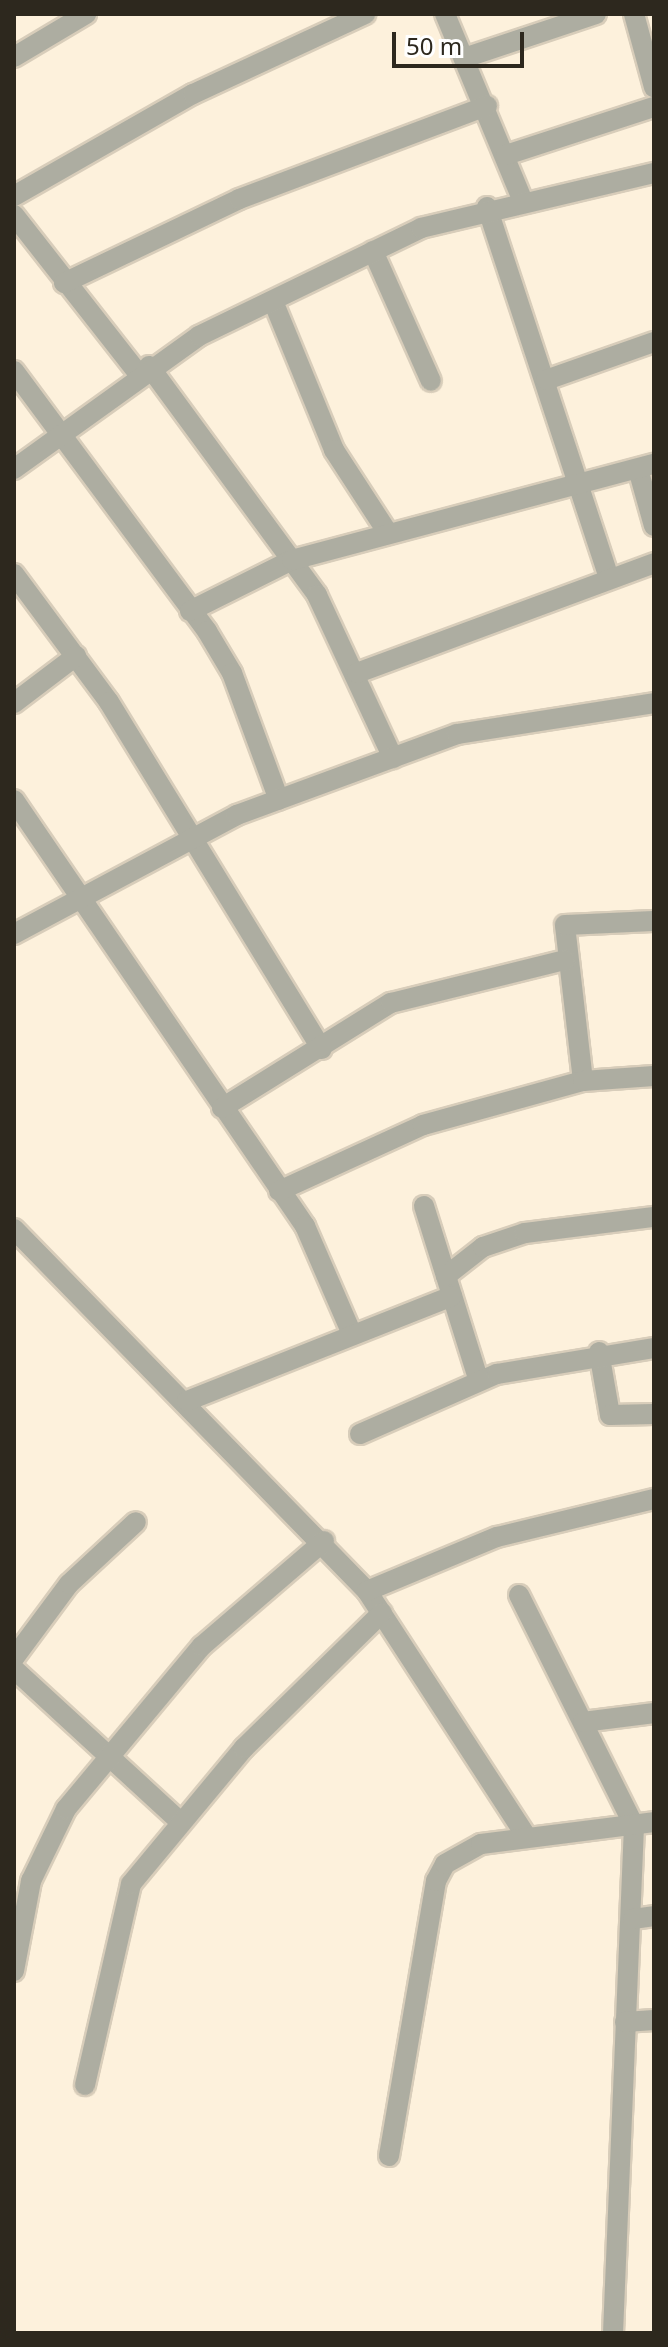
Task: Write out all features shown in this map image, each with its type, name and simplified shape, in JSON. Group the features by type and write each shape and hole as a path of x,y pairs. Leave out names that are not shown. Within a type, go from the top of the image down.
{"street":[{"path":"14,57 86,14"},
{"path":"14,196 193,94 365,14"},
{"path":"445,14 487,106 522,199"},
{"path":"464,58 596,14"},
{"path":"634,14 654,87"},
{"path":"64,283 239,199 487,106"},
{"path":"506,155 654,107"},
{"path":"14,469 59,440 144,370 373,251 487,207 654,173"},
{"path":"487,207 582,485 609,577"},
{"path":"14,215 64,283 144,370 292,560 357,673 393,758"},
{"path":"373,251 431,381"},
{"path":"273,301 334,450 388,533"},
{"path":"546,380 654,342"},
{"path":"14,371 59,440 190,611 232,673 279,800"},
{"path":"190,611 292,560 646,466 654,526"},
{"path":"357,673 609,577 654,563"},
{"path":"14,574 76,656 193,836 322,1049"},
{"path":"14,703 76,656"},
{"path":"14,934 82,891 193,836 393,758 502,722 654,703"},
{"path":"14,800 82,891 222,1108 305,1226 351,1332"},
{"path":"583,1081 562,931 569,922 654,921"},
{"path":"222,1108 322,1049 391,1003 565,960"},
{"path":"279,1191 423,1125 583,1081 654,1076"},
{"path":"424,1206 479,1381"},
{"path":"187,1401 351,1332 449,1286 483,1247 525,1233 654,1217"},
{"path":"14,1229 324,1541 367,1591 527,1837"},
{"path":"360,1434 479,1381 599,1352 654,1348"},
{"path":"599,1352 610,1415 654,1414"},
{"path":"367,1591 497,1537 654,1499"},
{"path":"14,1658 69,1584 136,1522"},
{"path":"14,1971 43,1844 110,1752 202,1646 324,1541"},
{"path":"519,1595 583,1722 644,1824 644,1917 625,2022 613,2333"},
{"path":"85,2085 120,1911 138,1873 178,1820 382,1613"},
{"path":"14,1669 110,1752 178,1820"},
{"path":"583,1722 654,1713"},
{"path":"389,2156 436,1881 458,1851 527,1837 644,1824"},
{"path":"625,2022 654,2020"}]}
